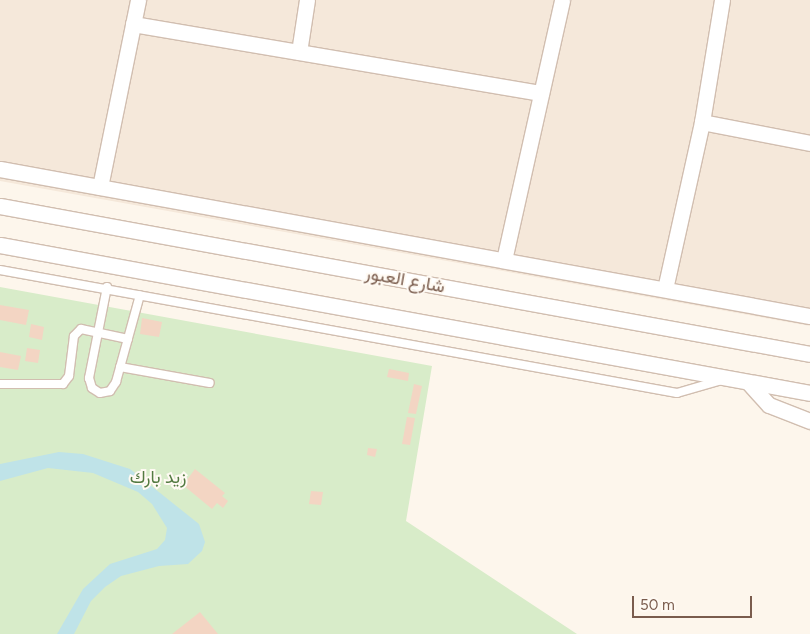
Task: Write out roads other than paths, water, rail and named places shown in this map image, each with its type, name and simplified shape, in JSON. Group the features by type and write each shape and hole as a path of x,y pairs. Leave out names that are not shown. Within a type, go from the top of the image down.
{"street":[{"path":"100,187 138,0"},
{"path":"299,52 307,0"},
{"path":"504,260 562,0"},
{"path":"665,289 702,122 722,0"},
{"path":"133,24 541,93"},
{"path":"702,122 810,143"},
{"path":"0,169 810,316"},
{"name":"شارع العبور","path":"0,206 810,354"},
{"path":"0,245 810,393"},
{"path":"748,382 776,409 810,421"}],"lane":[{"path":"0,270 107,287 140,295 677,393 727,378"},
{"path":"107,287 89,378 92,388 100,394 110,390 120,367 140,295"},
{"path":"0,384 63,384 69,376 76,332 81,329 128,340"},
{"path":"120,367 210,383"}],"water":[{"path":"59,452 83,454 130,469 199,524 205,542 202,551 188,564 159,566 121,576 105,587 91,601 74,634 57,634 83,589 110,564 157,549 165,540 167,528 152,504 138,492 93,473 48,468 0,481 0,464"}],"park label":[{"name":"زيد بارك","path":"158,477"}]}
